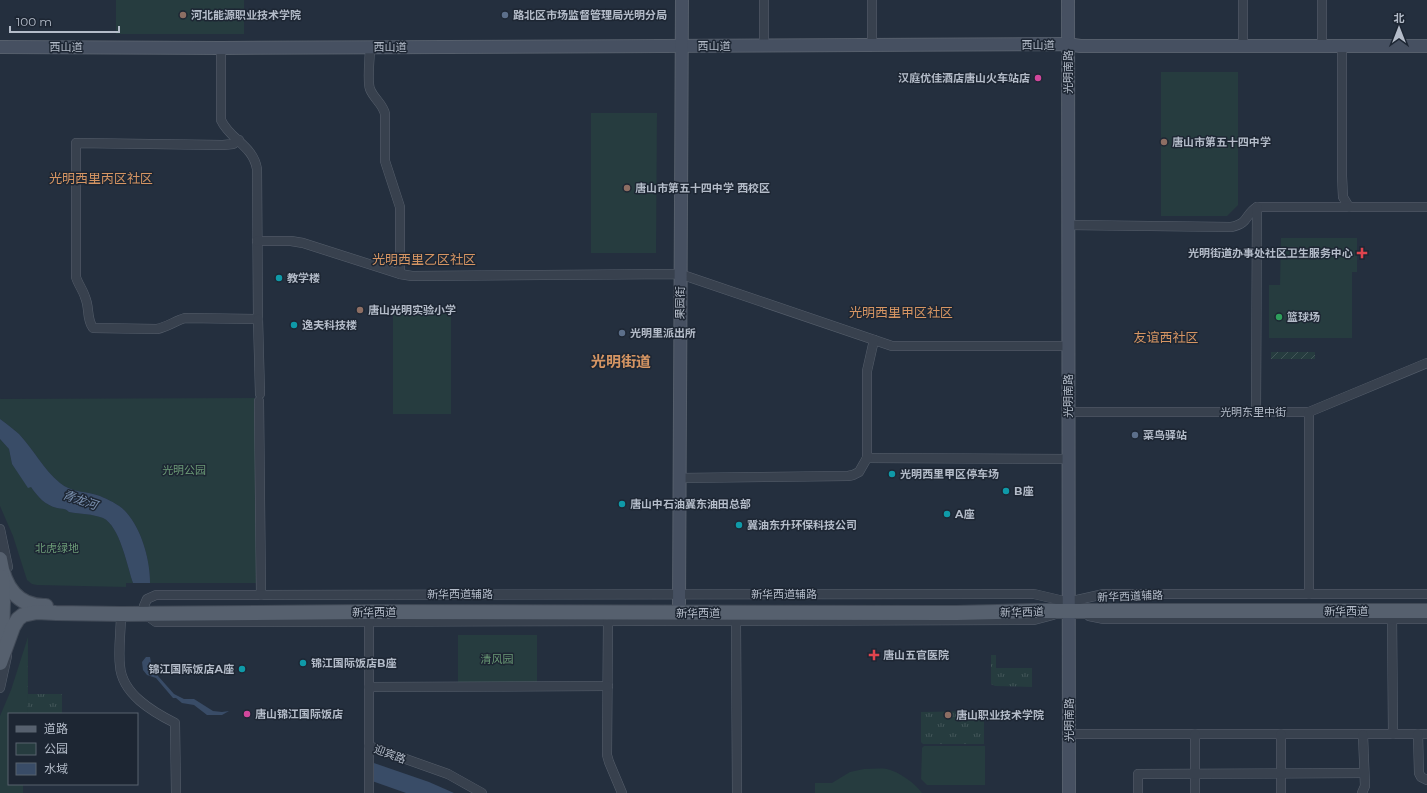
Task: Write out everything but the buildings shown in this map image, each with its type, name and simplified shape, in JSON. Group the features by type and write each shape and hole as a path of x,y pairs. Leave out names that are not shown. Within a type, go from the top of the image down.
{"main road":[{"name":"新华西道","path":"0,564 8,585 15,596 26,603 55,610 121,614 144,609 222,613 956,613 1069,607 1427,603"},
{"path":"0,564 3,602 0,660"},
{"name":"新华西道","path":"0,660 13,627 18,619 24,615 55,610 680,599 1033,604 1069,607 1392,615 1427,611"}],"street":[{"name":"果园街","path":"680,599 682,0"},
{"path":"764,0 764,46"},
{"path":"872,0 872,45"},
{"name":"光明南路","path":"1068,0 1069,793"},
{"path":"1243,0 1243,46"},
{"path":"1322,0 1322,46"},
{"name":"西山道","path":"0,47 221,48 1068,44 1080,46 1427,46"},
{"path":"1342,46 1342,176 1343,197 1349,207"},
{"path":"370,47 370,90 384,108 385,161 400,207 400,274"},
{"path":"221,48 221,120 224,128 239,140 255,160 257,169 261,595"},
{"path":"239,140 233,144 223,145 76,143 76,277 79,287 85,297 88,308 88,321 93,328 164,328 185,318 258,319"},
{"path":"1256,412 1257,207"},
{"path":"1068,225 1232,226 1240,225 1244,222 1257,207 1427,207"},
{"path":"257,241 291,241 303,243 400,274 412,276 680,274 892,346 1068,346"},
{"path":"680,478 769,478 853,475 859,472 867,458 867,371 874,340"},
{"name":"光明东里中街","path":"1068,412 1309,412 1427,363"},
{"path":"1309,412 1309,594"},
{"path":"867,458 1069,459"},
{"path":"0,529 10,577 17,589 26,597 55,610"},
{"name":"新华西道辅路","path":"680,599 156,595 148,599 144,609 156,622 1034,620 1104,594 1427,594"},
{"path":"0,688 9,646 22,624 33,617 55,610"},
{"path":"207,622 222,613"},
{"path":"121,614 121,675 130,691 147,706 175,723 176,793"},
{"path":"1393,734 1392,615 1427,619"},
{"name":"迎宾路","path":"369,621 369,750 448,774 482,793"},
{"path":"608,621 607,755 608,762 622,793"},
{"path":"736,621 737,793"},
{"path":"369,687 608,686"},
{"path":"1069,734 1423,734 1419,773 1421,777 1427,780"},
{"path":"1195,734 1195,793"},
{"path":"1281,734 1281,793"},
{"path":"1362,793 1365,786 1363,734"},
{"path":"369,750 369,790"},
{"path":"1138,793 1138,774 1364,773"}],"green space":[{"path":"116,0 244,0 244,34 116,34"},
{"path":"1161,72 1238,72 1238,205 1227,216 1161,216"},
{"path":"591,113 657,113 656,253 591,253"},
{"path":"1281,238 1357,238 1357,272 1352,272 1352,338 1269,338 1269,285 1280,285"},
{"path":"393,309 451,309 451,414 393,414"},
{"path":"1271,352 1315,352 1315,359 1271,359"},
{"name":"光明公园","path":"255,398 256,583 150,583 147,555 141,536 132,519 124,509 100,496 69,489 60,483 54,478 19,434 0,419 0,399"},
{"name":"北虎绿地","path":"0,439 9,449 12,464 28,487 31,487 45,503 53,507 65,509 69,512 103,518 109,522 114,529 122,547 133,583 126,583 126,587 37,585 32,584 27,580 13,536 0,506"},
{"name":"清风园","path":"458,635 537,635 537,682 458,682"},
{"path":"28,637 28,694 62,694 62,713 21,713"},
{"path":"28,637 27,713 8,713 8,785 23,785 23,793 0,793 0,716 11,690"},
{"path":"991,655 996,655 996,668 1032,668 1032,687 995,686 991,684"},
{"path":"984,711 984,744 923,744 921,742 921,712"},
{"path":"924,746 985,746 985,785 927,785 921,779 922,748"},
{"path":"864,769 892,770 902,775 922,793 815,793 815,783 832,783 850,772"}],"water":[{"name":"青龙河","path":"0,419 19,434 54,478 60,483 69,489 100,496 124,509 132,519 141,536 147,555 150,583 133,583 122,547 114,529 109,522 103,518 69,512 65,509 53,507 42,500 31,487 28,488 12,464 9,449 0,439"},
{"path":"146,657 150,657 151,663 153,664 158,676 174,694 184,699 194,699 213,711 229,711 222,715 207,715 194,705 182,703 176,698 173,698 156,678 147,675 143,670 142,662"},
{"path":"371,762 429,782 454,793 406,793 372,781"}],"place":[{"name":"河北能源职业技术学院","path":"183,15"},
{"name":"路北区市场监督管理局光明分局","path":"505,15"},
{"name":"汉庭优佳酒店唐山火车站店","path":"1038,78"},
{"name":"唐山市第五十四中学","path":"1164,142"},
{"name":"唐山市第五十四中学 西校区","path":"627,188"},
{"name":"光明街道办事处社区卫生服务中心","path":"1362,253"},
{"name":"教学楼","path":"279,278"},
{"name":"唐山光明实验小学","path":"360,310"},
{"name":"篮球场","path":"1279,317"},
{"name":"逸夫科技楼","path":"294,325"},
{"name":"光明里派出所","path":"622,333"},
{"name":"菜鸟驿站","path":"1135,435"},
{"name":"光明西里甲区停车场","path":"892,474"},
{"name":"B座","path":"1006,491"},
{"name":"唐山中石油冀东油田总部","path":"622,504"},
{"name":"A座","path":"947,514"},
{"name":"冀油东升环保科技公司","path":"739,525"},
{"name":"唐山五官医院","path":"874,655"},
{"name":"锦江国际饭店B座","path":"303,663"},
{"name":"锦江国际饭店A座","path":"242,669"},
{"name":"唐山锦江国际饭店","path":"247,714"},
{"name":"唐山职业技术学院","path":"948,715"}],"district":[{"name":"光明西里丙区社区","path":"101,178"},
{"name":"光明西里乙区社区","path":"424,259"},
{"name":"光明西里甲区社区","path":"901,312"},
{"name":"友谊西社区","path":"1166,337"},
{"name":"光明街道","path":"621,362"}]}
